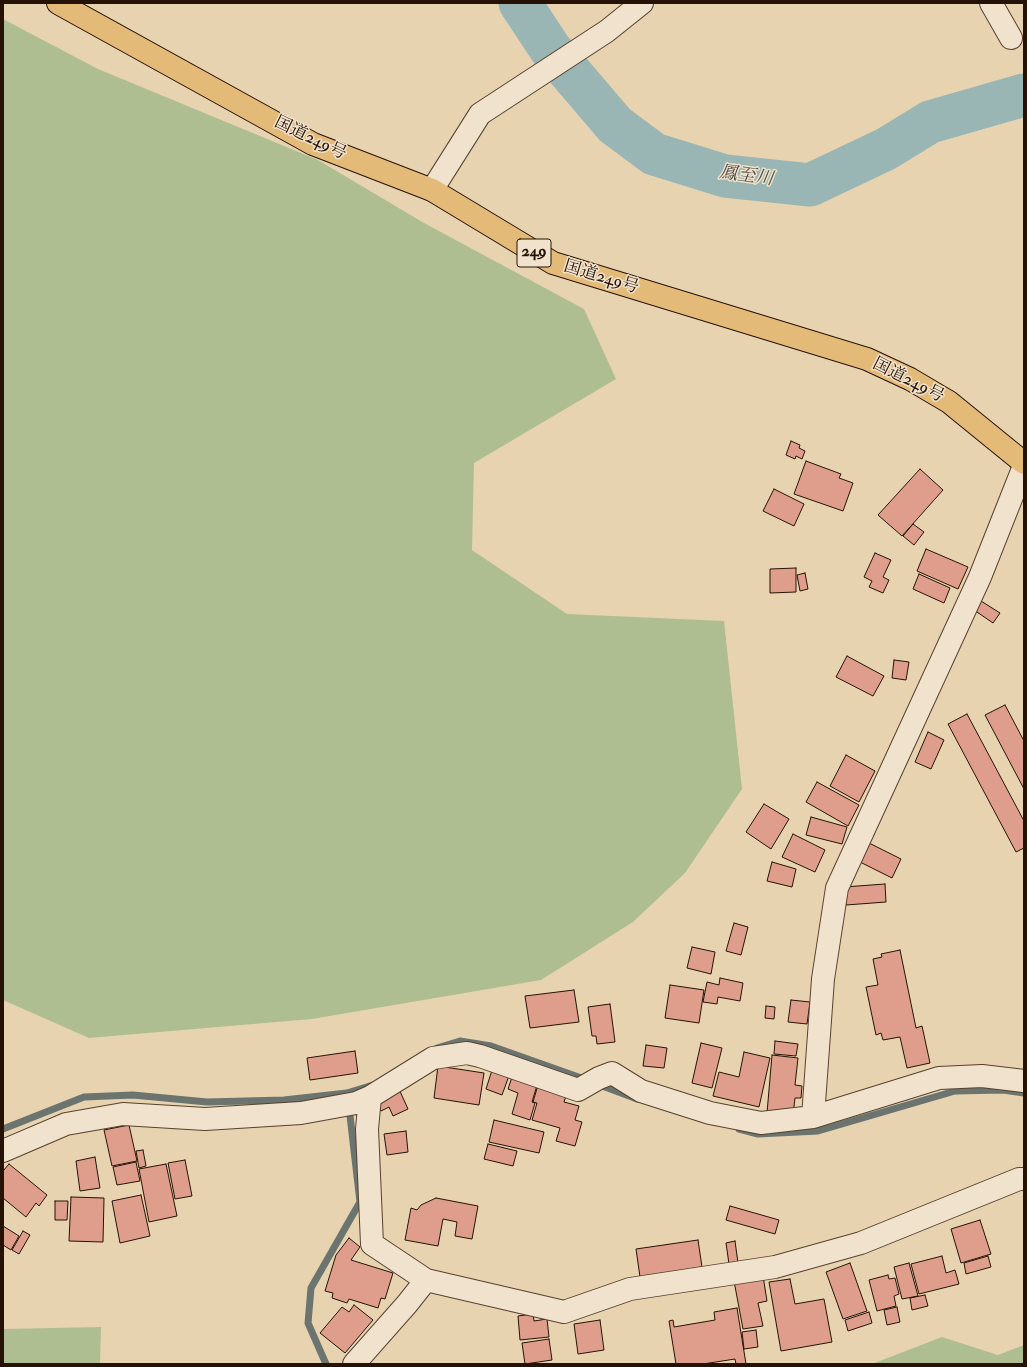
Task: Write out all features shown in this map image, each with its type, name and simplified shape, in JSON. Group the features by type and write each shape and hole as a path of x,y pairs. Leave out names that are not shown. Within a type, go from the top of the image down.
{"highway":[{"name":"国道249号","path":"58,3 313,144 432,190 553,264 867,359 910,379 949,402 1024,463"}],"street":[{"path":"432,190 480,114 607,31 642,3"},
{"path":"991,3 1011,38"},
{"path":"813,1117 823,979 837,888 980,577 1024,466"},
{"path":"3,1151 66,1124 123,1114 205,1119 301,1113 356,1101 433,1058 467,1053 480,1056 578,1090 599,1078 612,1073 641,1091 710,1113 761,1123 813,1117 939,1078 982,1076 1024,1081"},
{"path":"356,1101 367,1128 372,1244 426,1280 564,1312 630,1289 775,1267 861,1243 1024,1178"},
{"path":"354,1364 426,1280"}],"green space":[{"path":"3,19 98,69 318,160 424,223 584,309 616,379 474,463 472,550 567,614 724,621 742,789 685,873 633,922 541,980 312,1019 89,1038 3,1000"},
{"path":"101,1327 100,1364 3,1364 3,1329"},
{"path":"942,1337 998,1355 1024,1345 1024,1364 872,1364"}],"building":[{"path":"791,441 800,445 799,448 805,451 802,459 796,456 795,459 786,455"},
{"path":"806,461 841,474 839,478 853,483 843,511 794,494"},
{"path":"920,469 943,490 902,536 878,515"},
{"path":"774,489 804,504 794,526 763,511"},
{"path":"913,524 924,532 914,545 903,536"},
{"path":"926,549 968,567 958,589 917,571"},
{"path":"875,553 891,560 883,577 889,580 883,593 869,587 872,581 864,577"},
{"path":"796,568 796,592 770,593 770,569"},
{"path":"805,573 808,589 800,591 797,575"},
{"path":"919,574 950,588 944,603 913,589"},
{"path":"981,601 1000,613 993,623 974,610"},
{"path":"847,656 884,676 873,696 836,677"},
{"path":"894,660 909,662 906,680 892,678"},
{"path":"1005,705 1024,741 1024,789 985,715"},
{"path":"967,714 1024,821 1024,848 1016,852 948,724"},
{"path":"928,732 944,740 931,769 915,762"},
{"path":"846,755 875,771 859,802 830,786"},
{"path":"817,782 859,805 848,826 806,802"},
{"path":"764,804 789,819 771,849 746,832"},
{"path":"811,817 847,827 842,844 806,835"},
{"path":"793,834 825,850 815,872 782,857"},
{"path":"867,842 901,859 892,878 858,861"},
{"path":"772,862 796,869 792,887 767,881"},
{"path":"885,884 886,902 846,905 844,887"},
{"path":"734,923 748,927 741,955 726,951"},
{"path":"692,947 715,952 711,974 687,968"},
{"path":"900,950 916,1028 922,1026 930,1063 907,1068 900,1037 883,1040 881,1033 876,1035 866,987 878,985 873,959 882,957 881,954"},
{"path":"720,978 743,983 740,1001 718,997 717,1004 703,1002 707,982 719,985"},
{"path":"670,985 704,990 699,1023 665,1018"},
{"path":"574,990 579,1022 530,1028 525,996"},
{"path":"791,1000 810,1002 807,1024 788,1022"},
{"path":"610,1004 615,1042 597,1044 596,1036 592,1036 588,1007"},
{"path":"766,1006 775,1007 774,1019 765,1018"},
{"path":"775,1041 798,1044 796,1056 774,1054"},
{"path":"701,1043 722,1048 712,1088 692,1083"},
{"path":"646,1045 667,1048 664,1068 643,1066"},
{"path":"355,1051 358,1073 310,1080 307,1058"},
{"path":"744,1052 770,1058 759,1107 713,1096 719,1072 739,1077"},
{"path":"772,1055 798,1058 795,1085 802,1086 801,1098 795,1098 793,1115 767,1113"},
{"path":"438,1066 484,1073 479,1105 434,1098"},
{"path":"493,1067 510,1073 502,1095 486,1089"},
{"path":"513,1074 538,1082 532,1102 535,1103 530,1120 512,1114 518,1093 508,1089"},
{"path":"538,1085 567,1093 564,1102 579,1106 575,1120 582,1122 575,1146 556,1141 560,1128 532,1120 537,1103 533,1102"},
{"path":"399,1089 408,1109 393,1116 389,1107 381,1111 375,1100"},
{"path":"494,1120 544,1132 539,1153 489,1142"},
{"path":"129,1125 137,1161 112,1166 104,1130"},
{"path":"406,1131 408,1152 387,1155 384,1134"},
{"path":"488,1144 517,1151 513,1166 484,1159"},
{"path":"143,1150 146,1166 139,1168 136,1151"},
{"path":"95,1157 100,1188 80,1191 76,1161"},
{"path":"185,1160 192,1196 175,1199 168,1163"},
{"path":"136,1162 140,1181 117,1185 113,1167"},
{"path":"9,1164 47,1195 39,1206 36,1203 26,1217 3,1198 3,1171"},
{"path":"166,1164 177,1216 149,1222 139,1169"},
{"path":"141,1195 150,1236 120,1243 112,1201"},
{"path":"71,1197 104,1198 103,1242 69,1241"},
{"path":"436,1198 478,1206 472,1239 455,1236 457,1222 443,1219 438,1246 405,1240 411,1208 417,1210 421,1205"},
{"path":"55,1201 68,1201 67,1220 55,1220"},
{"path":"730,1206 779,1220 775,1234 726,1220"},
{"path":"980,1220 991,1254 961,1263 951,1229"},
{"path":"3,1226 19,1236 11,1250 3,1245"},
{"path":"23,1231 30,1235 19,1254 12,1250"},
{"path":"349,1238 360,1247 351,1260 393,1273 385,1299 381,1298 378,1308 349,1299 347,1303 332,1298 333,1293 325,1291 336,1255"},
{"path":"698,1240 702,1267 640,1277 636,1249"},
{"path":"735,1241 738,1263 729,1264 726,1243"},
{"path":"942,1256 946,1273 955,1270 959,1284 919,1294 911,1264"},
{"path":"988,1256 991,1267 966,1274 964,1263"},
{"path":"850,1263 867,1311 843,1319 826,1272"},
{"path":"909,1263 918,1296 902,1299 894,1267"},
{"path":"888,1275 889,1279 895,1278 899,1294 894,1296 896,1306 877,1311 869,1280"},
{"path":"763,1276 767,1301 758,1303 763,1326 743,1329 734,1281"},
{"path":"790,1279 795,1304 824,1299 832,1342 781,1351 769,1282"},
{"path":"925,1295 928,1306 912,1310 910,1298"},
{"path":"354,1305 373,1320 345,1353 320,1333 342,1307 349,1312"},
{"path":"897,1307 900,1322 887,1325 884,1310"},
{"path":"737,1308 746,1364 736,1364 735,1359 703,1364 676,1364 669,1321 673,1320 674,1327 715,1320 714,1312"},
{"path":"869,1312 872,1323 848,1331 845,1320"},
{"path":"533,1314 534,1321 547,1319 549,1337 520,1340 518,1316"},
{"path":"600,1320 604,1350 578,1354 574,1324"},
{"path":"756,1330 758,1347 744,1349 742,1332"},
{"path":"549,1339 552,1360 525,1364 522,1343"}],"waterway":[{"name":"鳳至川","path":"520,3 551,50 615,125 654,154 725,176 810,185 886,149 930,122 1024,95"},
{"path":"437,1048 460,1041 491,1046 587,1080"},
{"path":"597,1084 637,1099"},
{"path":"3,1129 84,1097 133,1095 207,1102 284,1100 347,1093 373,1085"},
{"path":"739,1129 758,1134 818,1131 955,1091 1003,1090 1024,1093"},
{"path":"326,1364 308,1323 311,1288 360,1202 349,1107"}]}
